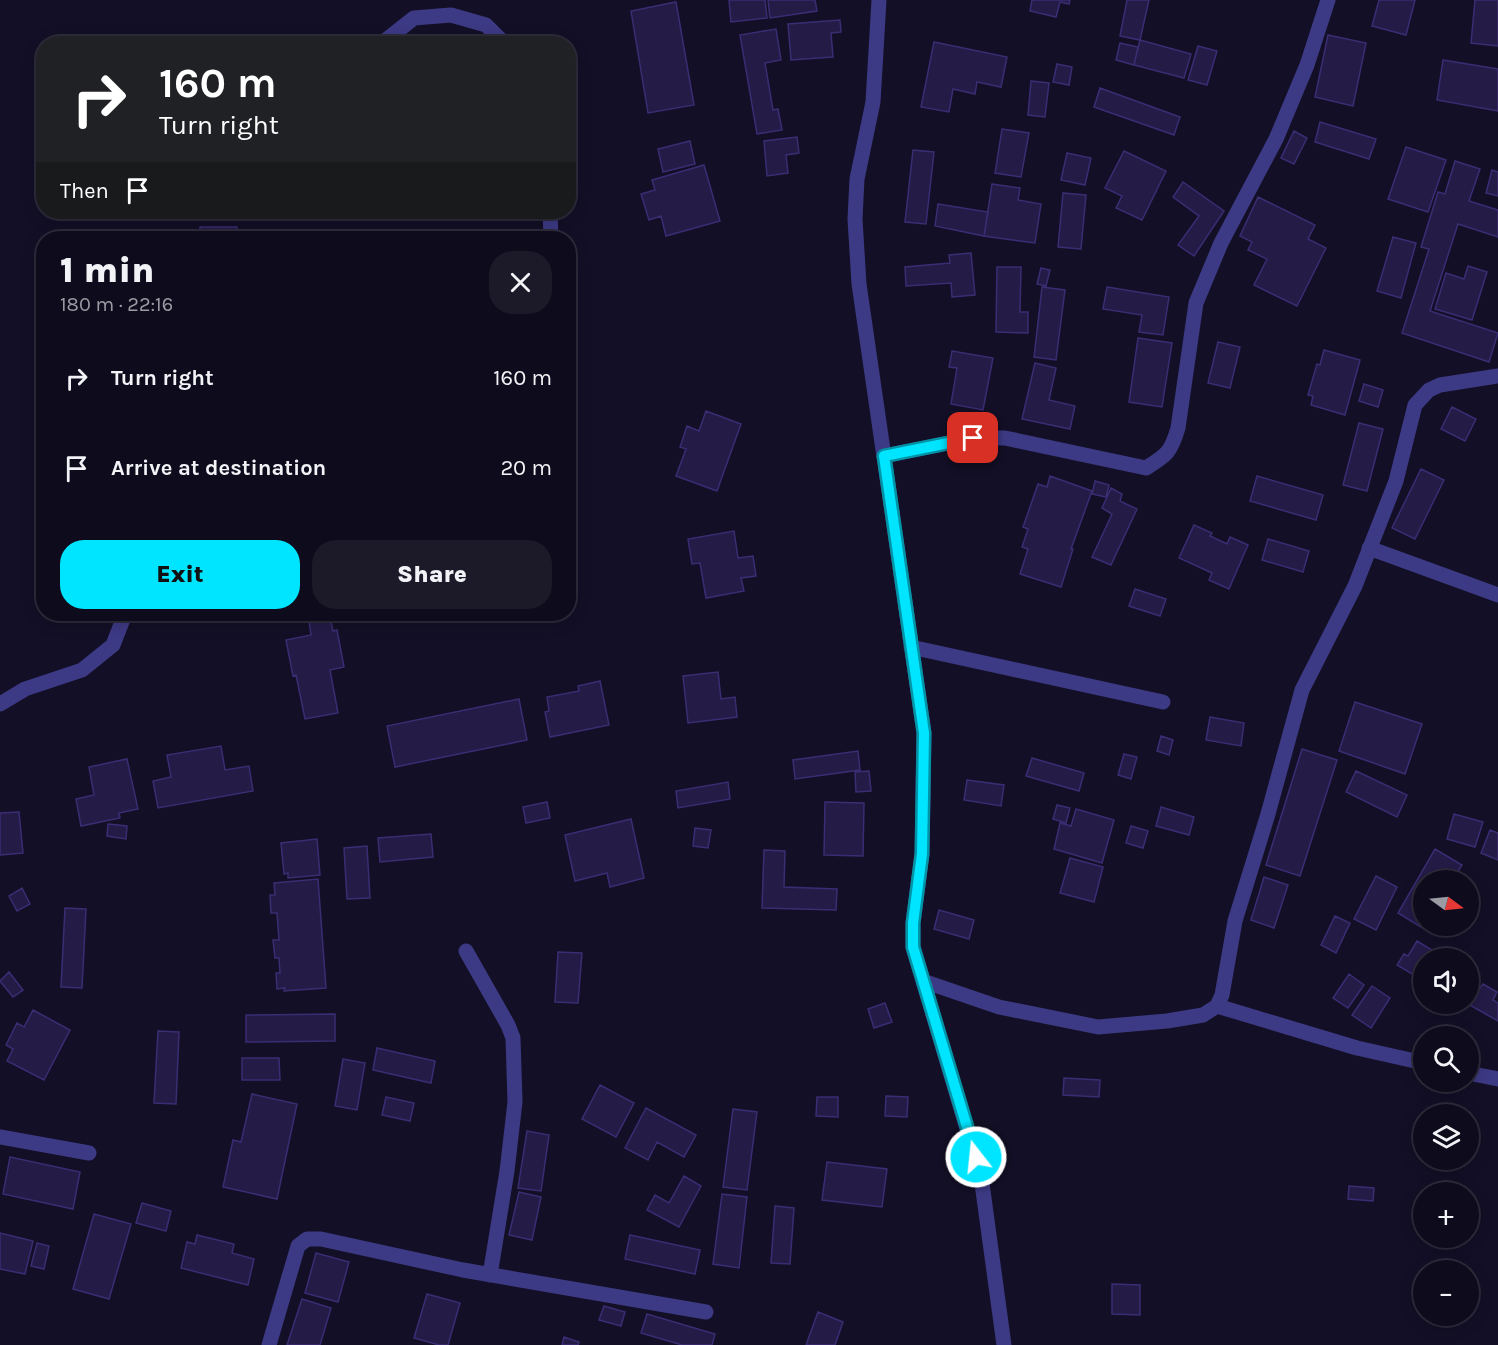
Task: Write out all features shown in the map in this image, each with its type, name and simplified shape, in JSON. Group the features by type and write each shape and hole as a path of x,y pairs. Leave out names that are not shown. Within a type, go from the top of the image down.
{"street":[{"path":"879,0 873,102 857,179 855,219 859,284 924,733 922,854 913,923 913,947 981,1176 1004,1345"},
{"path":"884,456 973,438 1005,438 1146,468 1162,458 1173,446 1178,428 1196,303 1221,243 1276,139 1307,65 1328,0"},
{"path":"391,36 414,18 451,15 486,25 497,36"},
{"path":"923,981 999,1007 1098,1027 1167,1021 1203,1015 1217,1005 1222,994 1235,921 1268,814 1302,690 1355,586 1396,481 1415,405 1429,390 1440,385 1498,376"},
{"path":"1370,548 1498,595"},
{"path":"0,704 25,688 82,670 113,645 122,621"},
{"path":"912,646 1163,702"},
{"path":"466,951 508,1024 513,1038 514,1102 507,1170 490,1275"},
{"path":"1217,1005 1357,1048 1413,1061"},
{"path":"1479,1075 1498,1079"},
{"path":"0,1137 89,1153"},
{"path":"269,1345 298,1246 307,1239 321,1239 490,1275 706,1312"}],"building":[{"path":"729,0 765,0 767,18 731,22"},
{"path":"768,0 815,0 817,11 770,18"},
{"path":"1032,0 1070,0 1069,4 1060,2 1056,17 1030,11"},
{"path":"1127,0 1149,0 1140,40 1120,36"},
{"path":"1379,0 1415,0 1406,35 1372,26"},
{"path":"1475,0 1498,0 1498,46 1471,43"},
{"path":"676,2 694,105 648,113 631,11"},
{"path":"840,20 841,32 831,33 833,57 791,60 788,24"},
{"path":"776,29 781,60 765,63 773,110 778,109 782,130 757,134 740,35"},
{"path":"1328,35 1366,43 1353,106 1315,97"},
{"path":"1140,40 1191,54 1184,78 1134,65"},
{"path":"934,42 1007,57 1001,87 977,82 975,94 953,89 949,112 921,107"},
{"path":"1120,43 1138,47 1134,65 1116,60"},
{"path":"1198,46 1217,51 1207,85 1188,80"},
{"path":"1443,60 1498,69 1498,111 1437,100"},
{"path":"1057,64 1072,67 1069,85 1053,82"},
{"path":"1031,81 1049,83 1045,117 1028,115"},
{"path":"1100,88 1180,117 1174,135 1094,107"},
{"path":"1320,122 1376,139 1369,159 1315,142"},
{"path":"1002,129 1029,133 1021,177 995,173"},
{"path":"1294,131 1307,138 1294,164 1281,158"},
{"path":"797,137 799,153 786,155 788,173 767,176 764,141"},
{"path":"690,141 695,164 663,172 658,149"},
{"path":"1406,147 1446,160 1428,212 1388,199"},
{"path":"913,150 934,152 926,224 905,222"},
{"path":"1124,151 1166,171 1142,220 1116,208 1122,196 1105,188"},
{"path":"1067,153 1091,158 1085,185 1061,180"},
{"path":"1455,161 1480,169 1469,201 1498,210 1498,237 1458,224 1430,311 1498,333 1489,362 1402,333 1429,249 1421,247 1438,192 1445,194"},
{"path":"704,165 720,221 666,236 661,216 649,220 641,194 655,190 652,180"},
{"path":"1492,170 1498,172 1498,196 1486,193"},
{"path":"1183,182 1224,211 1194,256 1178,245 1199,216 1173,197"},
{"path":"992,184 1020,188 1018,200 1041,204 1035,243 984,236"},
{"path":"1063,193 1086,195 1081,249 1058,247"},
{"path":"1258,197 1315,225 1308,239 1326,248 1297,306 1254,285 1267,259 1248,250 1252,242 1240,236"},
{"path":"938,204 988,212 984,236 935,226"},
{"path":"200,227 237,227 237,231 200,231"},
{"path":"1393,237 1416,243 1401,298 1377,291"},
{"path":"971,253 975,295 952,297 951,283 906,286 905,267 950,263 949,255"},
{"path":"1468,266 1487,272 1472,320 1435,309 1446,273 1464,279"},
{"path":"997,267 1021,267 1020,312 1028,312 1028,333 996,332"},
{"path":"1041,268 1050,270 1046,286 1037,284"},
{"path":"1042,287 1065,290 1056,360 1034,357"},
{"path":"1107,287 1169,297 1163,335 1139,332 1142,315 1103,309"},
{"path":"1138,338 1172,343 1162,407 1129,402"},
{"path":"1218,342 1240,347 1230,388 1208,383"},
{"path":"1324,350 1360,360 1345,415 1311,405 1313,396 1308,395 1317,364 1320,365"},
{"path":"952,351 993,358 983,410 951,404 957,368 949,367"},
{"path":"1035,363 1056,368 1049,400 1075,406 1070,429 1022,419"},
{"path":"1364,384 1383,390 1378,407 1359,401"},
{"path":"1452,407 1476,419 1465,441 1441,429"},
{"path":"706,411 741,424 717,491 676,476 686,449 680,447 687,426 699,431"},
{"path":"1359,423 1383,429 1367,491 1343,485"},
{"path":"1421,469 1444,480 1415,539 1392,528"},
{"path":"1050,476 1092,491 1071,549 1073,549 1061,587 1020,574 1028,549 1022,547 1028,529 1023,527 1038,484 1047,487"},
{"path":"1257,476 1323,495 1316,520 1250,501"},
{"path":"1095,481 1109,485 1106,497 1092,494"},
{"path":"1111,488 1122,494 1120,501 1137,509 1111,565 1092,557 1112,514 1102,508"},
{"path":"1194,525 1212,533 1210,536 1227,544 1230,537 1248,545 1229,589 1209,580 1212,573 1179,558"},
{"path":"734,531 738,558 753,556 756,576 741,578 744,591 706,598 700,563 692,564 688,539"},
{"path":"1268,539 1309,551 1303,572 1262,560"},
{"path":"1135,589 1166,599 1160,616 1129,606"},
{"path":"309,621 331,621 333,631 337,630 344,667 330,670 338,713 305,719 286,640 311,635"},
{"path":"718,672 721,699 735,697 737,717 688,723 683,676"},
{"path":"600,681 609,725 550,737 545,712 549,711 547,697 579,691 578,686"},
{"path":"519,699 527,740 395,767 387,726"},
{"path":"1355,702 1422,724 1405,774 1339,751"},
{"path":"1210,717 1244,723 1241,746 1206,740"},
{"path":"1161,736 1173,740 1169,755 1157,751"},
{"path":"221,746 225,770 249,766 253,791 158,808 153,781 171,777 167,755"},
{"path":"1302,749 1337,760 1300,876 1266,865"},
{"path":"858,751 860,770 795,779 793,760"},
{"path":"1124,754 1137,757 1131,779 1118,775"},
{"path":"1032,758 1084,773 1079,791 1026,776"},
{"path":"127,759 138,809 119,813 120,818 81,826 76,799 94,795 89,767"},
{"path":"869,771 871,791 856,792 855,772"},
{"path":"1356,771 1407,795 1397,817 1346,792"},
{"path":"967,780 1004,785 1001,806 964,800"},
{"path":"728,782 730,799 678,808 676,791"},
{"path":"547,802 550,818 526,823 523,807"},
{"path":"825,802 864,803 863,856 824,855"},
{"path":"1057,805 1070,808 1066,823 1053,819"},
{"path":"1161,807 1194,817 1189,835 1156,826"},
{"path":"1076,809 1114,820 1102,863 1054,849 1060,823 1071,826"},
{"path":"19,812 23,853 0,855 0,813"},
{"path":"1454,814 1483,822 1475,847 1447,839"},
{"path":"631,819 644,878 610,887 607,873 575,881 565,835"},
{"path":"108,824 127,826 126,839 107,836"},
{"path":"1131,826 1148,831 1143,848 1126,843"},
{"path":"695,828 711,830 708,848 693,846"},
{"path":"1490,830 1498,833 1498,860 1481,853"},
{"path":"431,834 433,857 380,862 378,838"},
{"path":"317,839 320,875 288,878 288,873 284,874 281,843"},
{"path":"367,846 370,898 347,899 344,848"},
{"path":"1435,849 1462,865 1459,870 1423,870"},
{"path":"764,850 785,851 784,887 837,889 836,910 762,908"},
{"path":"1070,858 1103,867 1094,902 1060,893"},
{"path":"1376,876 1397,887 1376,930 1354,919"},
{"path":"1264,877 1288,885 1274,928 1251,920"},
{"path":"318,879 326,988 284,991 285,988 277,989 276,973 280,973 279,958 275,958 273,940 279,940 277,913 271,913 270,895 275,895 274,883"},
{"path":"1413,887 1413,922 1398,913"},
{"path":"22,888 30,904 17,911 9,896"},
{"path":"65,908 86,909 82,988 61,987"},
{"path":"939,910 974,920 969,939 934,929"},
{"path":"1335,916 1350,923 1336,953 1321,945"},
{"path":"1417,941 1429,948 1413,948 1413,974 1397,965 1404,954 1408,956"},
{"path":"558,952 582,953 578,1003 555,1002"},
{"path":"9,972 23,990 13,997 0,981"},
{"path":"1349,974 1364,985 1348,1008 1333,998"},
{"path":"1483,984 1497,992 1493,1000 1498,1003 1498,1021 1479,1010 1479,990"},
{"path":"1372,986 1390,998 1371,1028 1352,1015"},
{"path":"885,1003 892,1022 874,1028 868,1009"},
{"path":"33,1010 70,1030 44,1080 7,1061 13,1049 6,1045 17,1023 24,1027"},
{"path":"335,1014 335,1041 246,1042 246,1015"},
{"path":"158,1031 179,1032 176,1104 154,1103"},
{"path":"377,1048 435,1061 431,1083 373,1070"},
{"path":"242,1058 279,1058 280,1080 242,1080"},
{"path":"343,1059 365,1063 357,1110 335,1106"},
{"path":"1064,1078 1100,1080 1099,1097 1063,1095"},
{"path":"600,1085 634,1103 616,1137 582,1119"},
{"path":"252,1094 297,1104 277,1199 223,1187 233,1140 241,1142"},
{"path":"886,1096 908,1097 907,1117 885,1116"},
{"path":"386,1097 414,1103 410,1121 382,1115"},
{"path":"817,1097 838,1097 838,1117 816,1116"},
{"path":"646,1108 696,1135 684,1157 657,1142 648,1160 625,1148"},
{"path":"733,1109 757,1112 747,1190 723,1187"},
{"path":"527,1131 549,1135 541,1191 518,1188"},
{"path":"10,1157 80,1172 73,1209 3,1194"},
{"path":"827,1162 887,1169 882,1207 822,1200"},
{"path":"684,1176 701,1186 679,1227 647,1210 655,1195 669,1203"},
{"path":"1349,1186 1374,1188 1373,1201 1348,1199"},
{"path":"519,1192 541,1197 532,1240 509,1235"},
{"path":"722,1194 747,1197 739,1268 713,1264"},
{"path":"142,1203 171,1211 166,1231 136,1223"},
{"path":"775,1206 794,1208 790,1264 771,1263"},
{"path":"94,1214 131,1224 109,1299 73,1289"},
{"path":"0,1233 33,1241 25,1274 0,1269"},
{"path":"197,1235 234,1244 232,1253 254,1259 248,1285 181,1268 187,1242 195,1244"},
{"path":"630,1235 700,1250 695,1274 625,1259"},
{"path":"37,1243 49,1246 44,1269 31,1266"},
{"path":"316,1253 349,1262 338,1302 305,1293"},
{"path":"1112,1284 1140,1285 1140,1315 1112,1314"},
{"path":"427,1294 460,1303 448,1345 439,1345 414,1338"},
{"path":"302,1299 331,1308 320,1345 287,1345"},
{"path":"604,1306 625,1312 621,1326 599,1320"},
{"path":"818,1312 843,1322 835,1345 806,1345"},
{"path":"647,1314 715,1334 712,1345 682,1345 641,1333"},
{"path":"564,1337 579,1342 578,1345 562,1345"}],"route":[{"path":"973,438 884,456 924,733 922,854 913,923 913,947 976,1157"}]}
